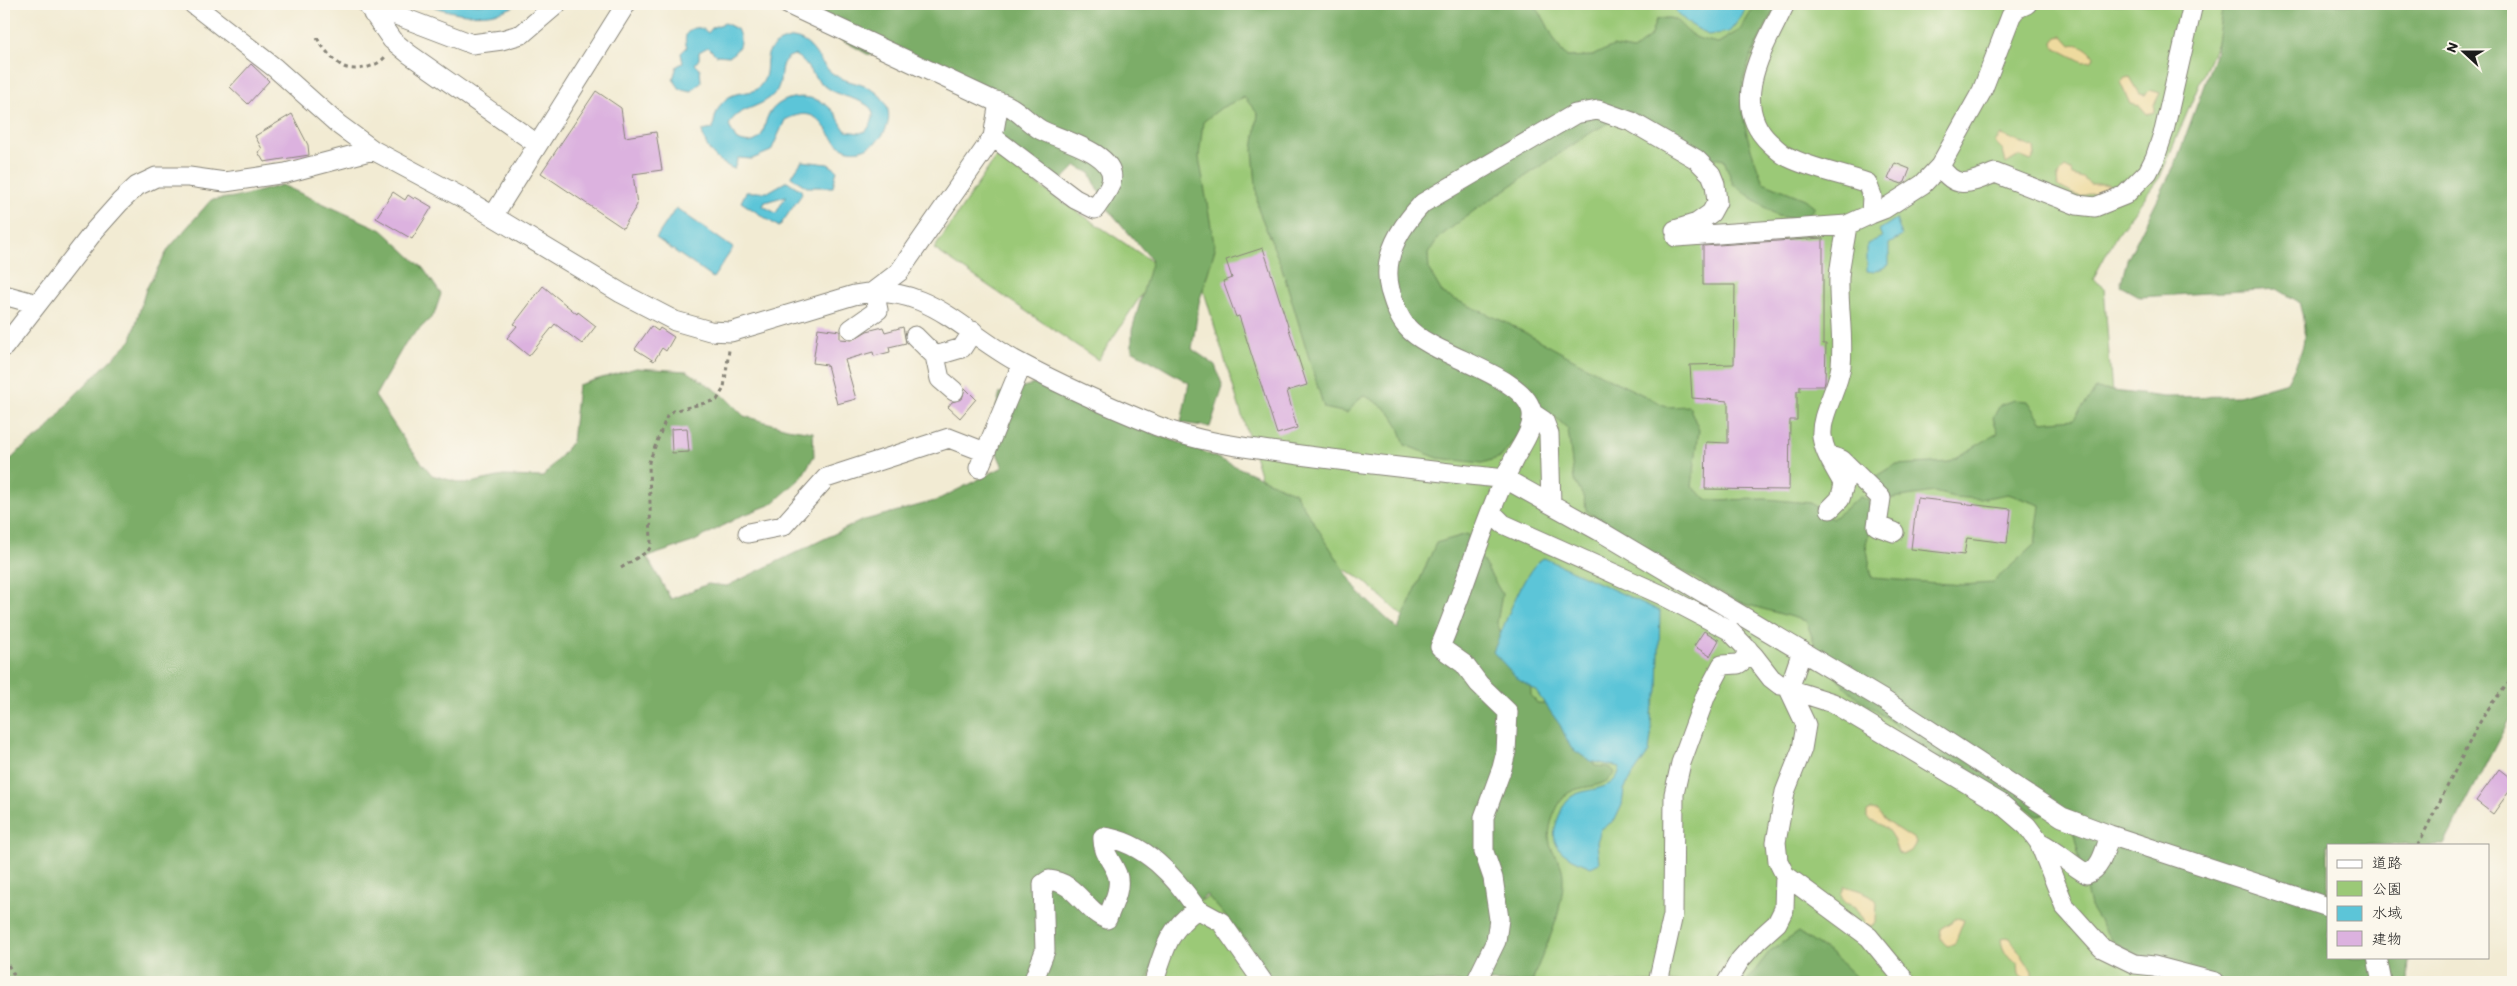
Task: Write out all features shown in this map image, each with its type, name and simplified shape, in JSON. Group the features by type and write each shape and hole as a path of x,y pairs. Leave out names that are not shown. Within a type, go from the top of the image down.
{"street":[{"path":"193,4 275,68 339,125 372,150 493,216 620,293 676,321 710,331 731,332 874,291 899,272 993,137 999,102"},
{"path":"370,9 396,15 472,44 502,40 522,34 557,4"},
{"path":"493,216 626,4"},
{"path":"787,4 999,102 1009,104 1040,129 1074,142 1088,150 1105,163 1111,173 1112,182 1095,209 1075,198 993,137"},
{"path":"1785,4 1759,60 1751,85 1751,110 1758,131 1786,157 1867,184 1872,196 1871,214"},
{"path":"1476,982 1496,941 1499,919 1493,878 1484,852 1485,835 1483,828 1484,817 1506,752 1508,712 1479,684 1464,664 1440,648 1490,512 1504,479 1528,433 1532,413 1526,398 1507,383 1421,338 1408,328 1395,308 1388,282 1389,258 1397,238 1409,218 1424,203 1575,114 1598,110 1632,122 1696,159 1711,174 1715,184 1717,202 1711,213 1697,223 1675,233 1847,225 1884,209 1923,184 1940,166 1982,91 2011,16 2016,9 2027,4"},
{"path":"1940,166 1948,178 1956,182 1970,181 1995,173 2077,205 2095,207 2125,195 2148,172 2156,158 2193,4"},
{"path":"370,9 396,42 537,144"},
{"path":"4,347 120,202 137,186 156,177 189,177 225,182 286,173 372,150"},
{"path":"1830,509 1840,499 1844,485 1828,456 1822,437 1823,423 1836,390 1840,368 1843,336 1839,278 1847,225"},
{"path":"851,329 878,310 874,291"},
{"path":"874,291 904,294 948,315 1022,364 1158,426 1210,442 1504,479 1802,651 1893,706 2062,817 2110,835 2327,907"},
{"path":"4,295 37,304"},
{"path":"935,356 962,348 973,331"},
{"path":"915,336 935,356 940,379 954,391"},
{"path":"748,533 783,526 826,478 949,438 982,460 1022,364"},
{"path":"1532,413 1544,421 1549,434 1550,504"},
{"path":"1828,456 1842,460 1881,498 1877,526 1894,532"},
{"path":"1490,512 1503,524 1540,542 1580,556 1701,614 1729,630 1748,649 1771,678 1784,687 1833,703 2000,803 2027,826 2039,842 2065,907 2102,948 2135,964 2154,966 2215,982"},
{"path":"1658,982 1673,915 1674,794 1681,763 1706,695 1722,665 1738,664 1744,660 1748,649"},
{"path":"1784,687 1802,651"},
{"path":"1784,687 1806,725 1802,749 1785,792 1780,812 1776,842 1778,861 1785,874 1869,936 1906,982"},
{"path":"2039,842 2061,854 2075,868 2087,874 2093,872 2100,862 2110,835"},
{"path":"1033,982 1046,951 1043,884 1049,880 1066,885 1078,893 1099,916 1107,919 1117,896 1118,875 1106,854 1103,838 1113,838 1157,861 1184,890 1197,909 1221,922 1263,982"},
{"path":"1727,982 1740,960 1756,941 1777,922 1784,909 1785,874"},
{"path":"1154,982 1165,947 1181,920 1197,909"},
{"path":"2376,958 2382,982"}],"path":[{"path":"317,38 324,50 345,67 365,68 381,62 396,42"},
{"path":"622,568 648,551 651,546 649,462 667,416 673,410 717,400 724,388 731,332"},
{"path":"2418,844 2477,727 2492,704 2513,678"},
{"path":"4,958 18,982"}],"green space":[{"path":"813,4 1533,4 1543,17 1556,43 1567,57 1592,56 1613,46 1633,50 1650,37 1656,20 1664,18 1674,19 1696,37 1718,43 1740,30 1756,4 1777,4 1747,66 1743,87 1743,115 1749,143 1763,182 1805,199 1815,207 1803,220 1777,216 1733,184 1724,160 1703,156 1687,139 1666,131 1630,111 1592,132 1475,210 1438,238 1428,254 1429,270 1443,294 1507,323 1608,378 1668,407 1689,406 1699,430 1692,487 1708,500 1766,499 1810,503 1832,519 1860,497 1868,500 1874,515 1866,544 1872,578 1963,585 1992,583 2035,544 2040,505 2008,494 1980,499 1954,497 1934,492 1887,499 1871,480 1895,465 1949,462 1998,433 1993,418 2000,405 2014,400 2028,401 2042,422 2074,419 2096,389 2165,397 2238,396 2287,382 2297,361 2301,352 2304,335 2299,302 2277,289 2140,297 2120,286 2127,260 2176,162 2198,102 2215,54 2223,4 2513,4 2513,712 2445,844 2327,844 2327,958 2409,958 2408,982 2228,982 2208,975 2160,967 2112,941 2090,907 2069,811 2037,815 2011,797 1980,792 1919,747 1888,719 1859,699 1839,681 1817,650 1806,621 1745,604 1720,592 1661,558 1612,525 1587,512 1583,496 1574,480 1568,429 1554,416 1545,415 1520,432 1501,457 1482,463 1438,458 1405,445 1399,427 1391,414 1363,395 1347,413 1324,408 1282,268 1258,209 1253,150 1258,114 1244,97 1221,108 1203,122 1199,157 1215,249 1199,303 1192,349 1215,365 1223,387 1210,427 1181,423 1189,383 1132,350 1132,330 1152,260 1107,208 1090,173 1076,166 1057,185 1029,179 1021,159 993,144 1002,91 907,59 867,54 830,33"},
{"path":"1067,4 2233,4 2160,177 2116,236 2093,279 2104,287 2112,395 2240,982 1106,982 1192,905 1337,831 1410,623 1363,580 1277,530 1134,63"},
{"path":"996,157 1160,267 1098,360 934,249"},
{"path":"282,185 382,230 423,268 441,294 434,315 406,342 375,396 409,447 432,475 465,484 503,476 543,477 572,442 578,385 636,368 687,371 723,395 744,416 787,428 813,432 814,456 801,478 772,504 741,516 693,542 647,557 671,599 708,584 727,586 861,521 935,501 1003,467 989,435 1000,393 1034,384 1092,412 1195,448 1295,493 1359,593 1398,629 1436,543 1467,534 1502,594 1497,623 1509,653 1530,675 1531,695 1537,703 1562,704 1595,766 1609,767 1615,772 1603,783 1580,788 1566,795 1553,816 1549,839 1562,869 1562,892 1556,920 1532,982 1274,982 1242,935 1207,895 1173,917 1146,982 4,982 4,466 20,450 45,432 75,395 131,340 146,289 169,248 211,200 242,196"},
{"path":"1798,932 1833,955 1861,982 1746,982 1770,951"}],"sand":[{"path":"2063,36 2071,45 2074,44 2087,49 2094,57 2092,61 2083,62 2054,47 2053,42 2057,37"},
{"path":"2130,77 2140,94 2145,95 2150,90 2160,93 2154,105 2154,112 2147,114 2140,106 2130,104 2120,82"},
{"path":"2001,135 2034,148 2035,156 2031,161 2019,156 2006,164 2003,150 1995,142"},
{"path":"2065,168 2071,171 2072,175 2083,178 2090,184 2108,184 2111,188 2110,193 2104,196 2091,193 2081,197 2058,186 2057,178"},
{"path":"1871,810 1877,811 1886,821 1914,839 1916,843 1911,851 1903,855 1898,853 1888,830 1867,818 1867,812"},
{"path":"1845,886 1868,894 1875,900 1877,903 1876,923 1873,926 1865,924 1855,907 1844,902 1841,894"},
{"path":"1957,918 1964,920 1955,943 1948,946 1941,939 1940,929"},
{"path":"2010,938 2032,971 2032,979 2022,978 2019,974 2018,963 2011,959 2004,951 2001,939"}],"water":[{"path":"427,4 518,4 496,13 472,15 449,11"},
{"path":"1676,4 1747,4 1742,16 1729,32 1708,35 1688,23 1676,12"},
{"path":"725,23 737,29 740,41 736,51 729,56 716,55 708,47 699,52 699,59 695,64 700,69 701,82 692,91 680,89 673,79 677,66 683,63 681,53 687,47 685,41 688,32 699,28 704,29 708,33 713,27"},
{"path":"793,38 806,43 834,74 876,92 882,98 889,114 888,122 886,130 875,143 860,150 848,150 839,145 819,121 811,116 800,115 785,120 771,151 752,159 738,158 734,169 717,159 709,150 702,131 713,129 717,110 728,97 753,91 759,87 764,80 769,53 772,47","holes":["794,55 798,57 817,79 828,88 866,104 871,109 873,114 872,122 866,131 860,133 846,131 833,111 824,103 799,97 782,102 775,107 769,114 759,139 752,142 743,142 736,139 729,126 732,120 742,112 769,99 778,88 784,62"]},
{"path":"802,161 828,164 837,170 833,187 807,187 791,177"},
{"path":"787,181 801,190 802,194 779,227 741,202 746,192 768,192","holes":["786,196 776,213 763,206 765,202"]},
{"path":"676,208 733,248 713,278 656,238"},
{"path":"1896,219 1902,236 1889,244 1889,265 1874,272 1867,271 1867,244 1882,237 1879,230"},
{"path":"1544,558 1660,611 1658,691 1651,713 1652,729 1649,752 1624,790 1622,805 1615,820 1601,829 1597,842 1599,863 1591,867 1573,859 1560,850 1554,836 1555,827 1562,808 1571,797 1607,785 1618,775 1620,767 1590,761 1571,748 1560,725 1535,690 1519,680 1493,652 1522,585 1536,563"}],"building":[{"path":"251,64 269,81 248,104 230,87"},
{"path":"596,91 621,108 625,137 656,132 662,170 633,174 637,205 623,228 541,173"},
{"path":"292,114 308,145 309,155 264,162 258,152 262,149 255,136"},
{"path":"1895,163 1910,169 1905,182 1902,184 1888,179"},
{"path":"393,192 405,200 408,195 414,199 415,197 432,207 412,239 376,218"},
{"path":"1823,238 1823,344 1826,344 1825,381 1824,386 1800,386 1800,391 1797,391 1797,420 1790,420 1789,490 1705,489 1706,442 1728,443 1728,401 1692,398 1690,365 1734,364 1735,285 1703,285 1703,246"},
{"path":"1263,248 1307,385 1287,391 1297,428 1277,434 1239,316 1236,317 1223,281 1232,278 1226,260"},
{"path":"543,286 577,314 578,312 596,326 582,344 555,324 529,356 507,338 517,326 514,324"},
{"path":"651,326 658,331 660,328 674,337 666,351 662,348 654,361 635,349"},
{"path":"883,327 885,332 903,327 906,343 889,347 890,352 874,356 873,352 845,360 856,399 837,404 827,365 813,363 818,328 840,331 840,339 852,340 867,331"},
{"path":"965,388 976,399 960,418 948,407 952,402 962,399"},
{"path":"687,428 689,452 672,453 671,429"},
{"path":"1917,498 2011,509 2007,543 1967,538 1964,555 1911,549"},
{"path":"1704,631 1719,640 1710,656 1694,646"},
{"path":"2499,769 2513,780 2513,786 2493,814 2476,801"}]}
